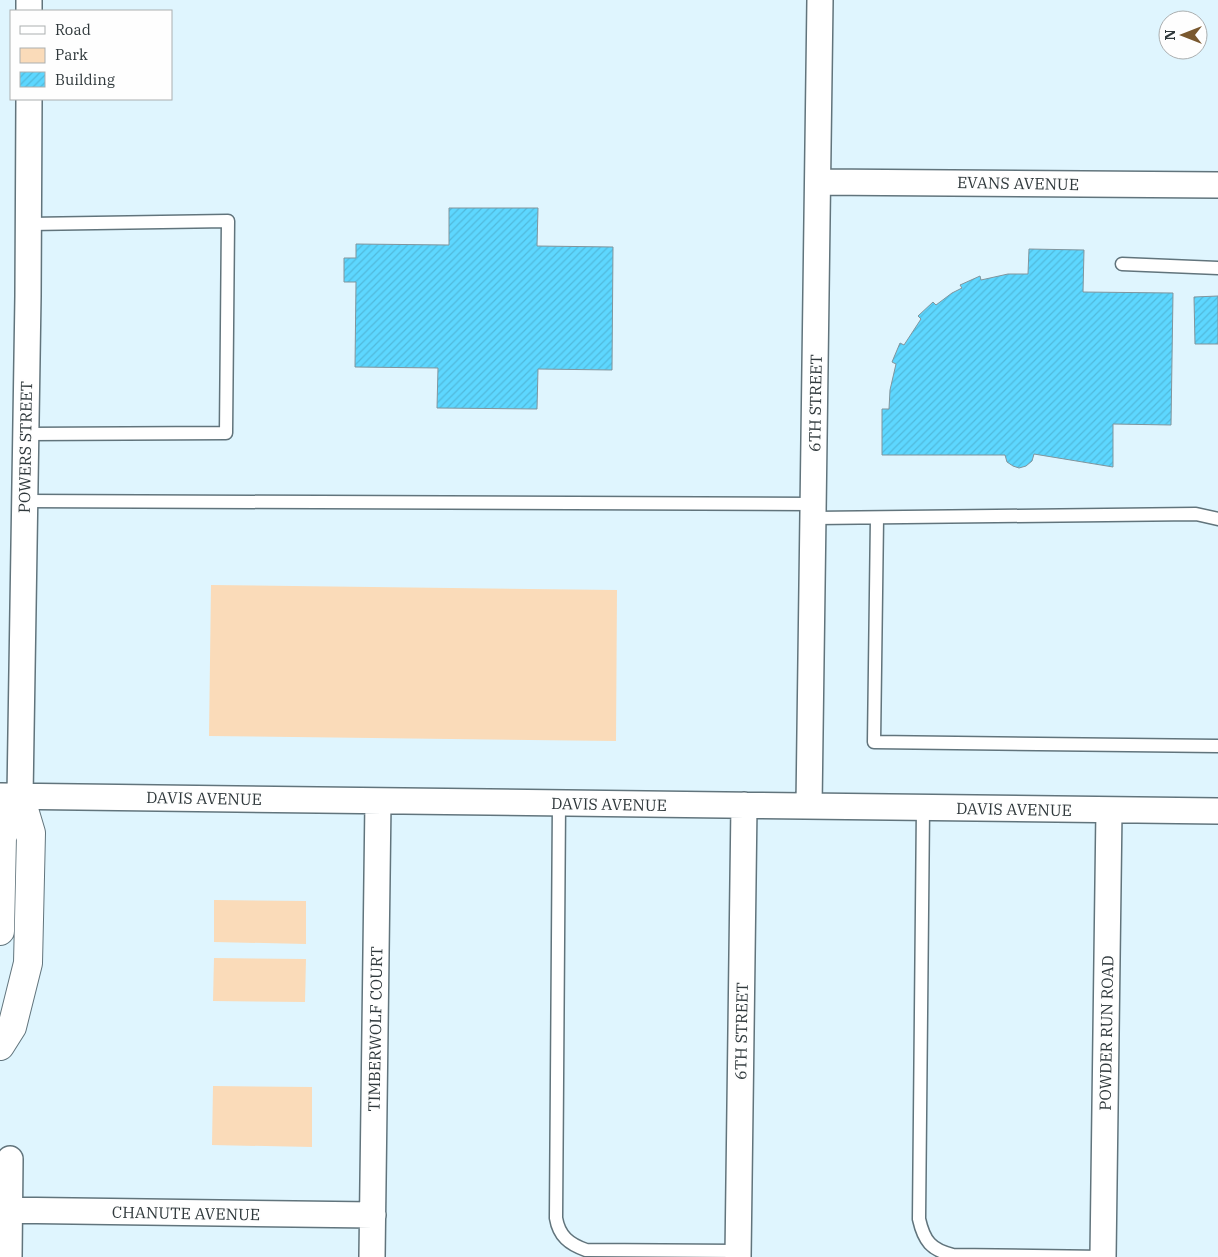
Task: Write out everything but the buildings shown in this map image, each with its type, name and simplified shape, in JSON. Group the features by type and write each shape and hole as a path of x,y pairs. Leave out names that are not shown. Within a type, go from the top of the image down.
{"street":[{"name":"6TH STREET","path":"809,806 820,0"},
{"name":"POWERS STREET","path":"10,796 26,434 29,100"},
{"name":"EVANS AVENUE","path":"818,182 1218,185"},
{"name":"DAVIS AVENUE","path":"10,796 1218,811"},
{"path":"0,931 2,920 2,837 10,796"},
{"path":"0,1046 12,1027 28,963 31,833 10,796"},
{"name":"TIMBERWOLF COURT","path":"372,1257 378,801"},
{"name":"6TH STREET","path":"738,1254 744,805"},
{"name":"POWDER RUN ROAD","path":"1103,1257 1109,810"},
{"path":"9,1257 5,1210 10,1159"},
{"name":"CHANUTE AVENUE","path":"5,1210 373,1215"}],"lane":[{"path":"26,434 226,433 228,221 29,224"},
{"path":"1122,264 1218,268"},
{"path":"24,501 814,511 877,518 1196,514 1218,519"},
{"path":"877,518 874,742 1218,746"},
{"path":"559,803 556,1218 558,1228 565,1239 575,1246 586,1250 738,1254"},
{"path":"923,808 919,1219 922,1233 939,1252 954,1254 1103,1257"}],"green space":[{"path":"211,585 617,590 616,741 209,736"},
{"path":"214,900 306,901 306,944 214,942"},
{"path":"214,958 306,959 305,1002 213,1001"},
{"path":"213,1086 312,1087 312,1147 212,1145"}]}
